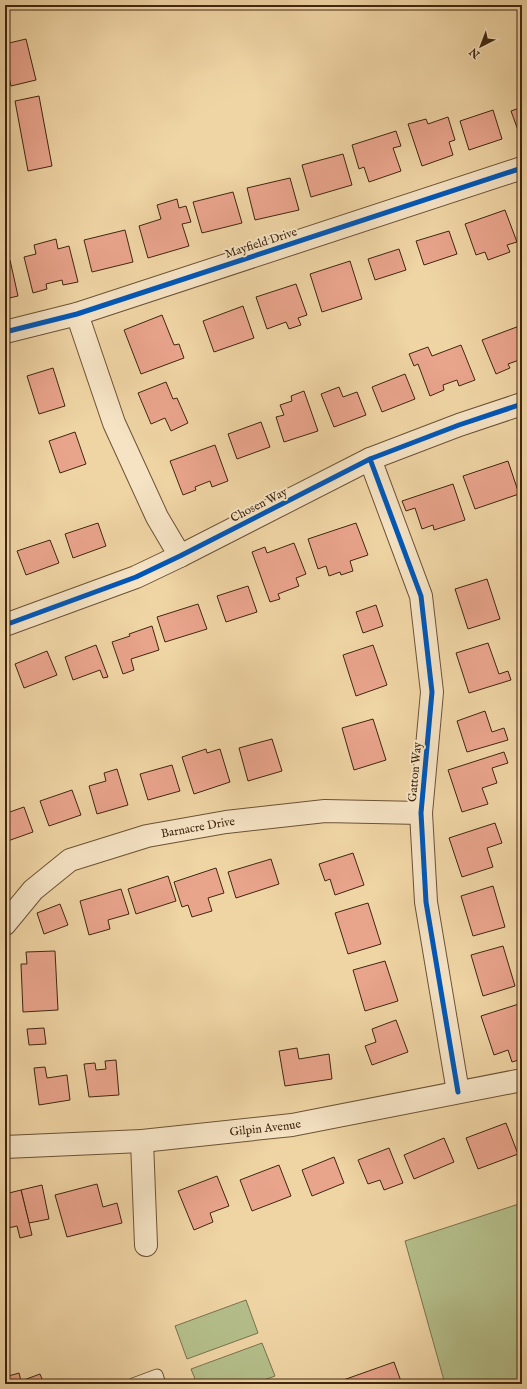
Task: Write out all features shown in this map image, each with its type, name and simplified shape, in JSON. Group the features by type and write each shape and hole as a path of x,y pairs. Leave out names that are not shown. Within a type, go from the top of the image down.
{"street":[{"name":"Mayfield Drive","path":"5,332 77,314 522,168"},
{"path":"77,314 114,423 157,517 180,556"},
{"name":"Chosen Way","path":"5,625 136,577 370,459 459,425 522,404"},
{"name":"Gatton Way","path":"370,459 420,596 432,692 421,812 426,902 458,1092"},
{"name":"Barnacre Drive","path":"5,924 33,890 70,860 147,836 226,822 325,811 421,812"},
{"name":"Gilpin Avenue","path":"5,1147 142,1141 292,1125 522,1080"},
{"path":"142,1141 146,1245"}],"lane":[{"path":"133,1384 157,1375 160,1384"}],"green space":[{"path":"522,1203 522,1384 445,1384 405,1241"},
{"path":"246,1300 258,1333 187,1359 175,1326"},
{"path":"262,1343 275,1376 253,1384 197,1384 191,1369"}],"building":[{"path":"26,39 36,80 11,86 5,60 5,44"},
{"path":"39,96 52,166 28,171 15,101"},
{"path":"522,107 522,132 519,133 511,111"},
{"path":"493,110 502,139 469,150 460,121"},
{"path":"448,117 455,140 449,142 453,155 422,166 408,124 426,119 428,124"},
{"path":"396,131 401,146 393,148 401,171 369,182 364,167 359,169 352,145"},
{"path":"343,154 352,185 311,197 302,165"},
{"path":"290,178 299,210 255,220 247,188"},
{"path":"233,192 242,223 202,233 193,202"},
{"path":"177,199 179,208 186,206 191,222 182,224 189,246 148,258 139,226 161,219 157,205"},
{"path":"505,210 517,242 507,245 510,252 488,260 485,252 476,255 465,224"},
{"path":"125,230 133,262 92,272 84,240"},
{"path":"449,231 457,254 424,265 416,241"},
{"path":"56,239 58,249 69,246 78,282 63,285 62,280 46,284 47,289 33,293 24,257 36,254 34,245"},
{"path":"399,249 406,270 375,280 368,259"},
{"path":"10,260 18,296 5,299 5,261"},
{"path":"350,261 362,299 322,312 310,274"},
{"path":"296,284 307,315 298,318 301,325 289,329 286,322 267,329 256,297"},
{"path":"243,306 254,338 214,352 203,321"},
{"path":"162,315 174,345 179,344 184,358 141,374 124,330"},
{"path":"522,325 522,359 508,364 510,368 496,374 482,340"},
{"path":"461,345 475,380 459,386 457,380 443,385 444,390 430,396 418,364 414,366 409,354 428,347 432,356"},
{"path":"53,368 65,406 39,414 27,376"},
{"path":"405,374 415,399 382,412 372,387"},
{"path":"166,382 173,399 177,398 188,423 171,431 165,418 151,424 138,393"},
{"path":"339,387 343,397 357,392 366,415 334,427 321,394"},
{"path":"304,391 318,431 284,442 276,417 284,415 280,405 292,401 291,396"},
{"path":"261,422 270,447 237,459 228,434"},
{"path":"75,432 86,464 60,473 49,441"},
{"path":"215,445 228,481 212,487 210,481 195,487 196,490 183,495 170,461"},
{"path":"508,461 519,494 475,509 463,476"},
{"path":"453,484 465,520 434,530 433,525 422,529 415,508 406,511 402,501"},
{"path":"98,523 106,546 73,558 65,534"},
{"path":"356,523 368,555 350,561 353,571 341,575 340,572 329,576 326,566 318,569 308,539"},
{"path":"50,540 59,563 26,575 17,551"},
{"path":"294,543 306,574 296,578 299,586 278,594 280,599 270,602 252,552 265,547 267,553"},
{"path":"487,579 500,619 468,629 455,589"},
{"path":"248,586 257,612 226,622 217,596"},
{"path":"198,604 207,629 165,642 157,617"},
{"path":"376,605 383,626 363,633 356,612"},
{"path":"152,626 159,650 131,659 134,670 123,674 112,642"},
{"path":"488,643 499,674 508,671 511,680 469,693 456,653"},
{"path":"96,645 108,677 103,678 100,670 73,680 65,657"},
{"path":"373,645 387,685 356,696 343,655"},
{"path":"47,651 57,675 24,688 15,664"},
{"path":"5,678 10,692 5,694"},
{"path":"485,711 492,732 504,728 508,740 467,752 457,721"},
{"path":"373,719 386,760 354,770 342,728"},
{"path":"272,739 282,771 248,781 239,748"},
{"path":"206,749 207,753 220,749 230,782 194,794 182,757"},
{"path":"504,752 508,763 492,768 497,783 482,788 488,804 462,812 448,770"},
{"path":"172,765 180,791 148,800 140,774"},
{"path":"117,769 128,805 97,814 89,786 106,781 104,773"},
{"path":"72,790 81,815 49,826 40,801"},
{"path":"5,807 7,813 24,807 33,832 5,842"},
{"path":"495,823 502,843 487,848 493,867 462,877 449,838"},
{"path":"353,853 364,885 335,895 330,879 325,881 319,864"},
{"path":"271,859 279,884 236,898 228,872"},
{"path":"216,868 224,893 208,898 212,911 192,917 188,905 182,907 174,882"},
{"path":"168,876 176,901 136,914 128,889"},
{"path":"493,886 505,927 473,936 461,896"},
{"path":"121,889 129,914 108,920 110,929 89,935 80,901"},
{"path":"368,903 381,944 348,954 335,913"},
{"path":"60,904 68,925 44,934 37,913"},
{"path":"503,946 515,986 483,996 471,955"},
{"path":"55,951 58,1010 23,1012 21,964 27,964 26,952"},
{"path":"385,961 398,1001 365,1011 353,970"},
{"path":"522,1003 522,1026 518,1027 522,1039 522,1059 512,1062 508,1050 494,1055 481,1016"},
{"path":"396,1020 408,1052 372,1065 365,1046 376,1042 372,1029"},
{"path":"44,1028 46,1044 29,1045 27,1029"},
{"path":"297,1048 299,1059 329,1054 332,1079 285,1086 279,1051"},
{"path":"116,1060 119,1095 89,1097 84,1064 95,1063 96,1070 106,1069 105,1061"},
{"path":"45,1067 47,1078 67,1075 70,1100 39,1105 34,1068"},
{"path":"506,1123 518,1154 478,1169 466,1138"},
{"path":"444,1138 454,1162 414,1179 404,1155"},
{"path":"389,1148 403,1183 384,1190 380,1180 368,1184 358,1160"},
{"path":"334,1157 344,1183 312,1196 302,1170"},
{"path":"279,1165 291,1196 252,1211 240,1180"},
{"path":"217,1176 229,1206 210,1213 213,1222 194,1230 178,1191"},
{"path":"97,1184 103,1207 117,1203 122,1223 67,1237 55,1195"},
{"path":"42,1185 49,1219 29,1223 21,1190"},
{"path":"21,1190 32,1235 20,1238 17,1226 8,1228 5,1215 5,1194"},
{"path":"394,1362 402,1384 332,1384"},
{"path":"19,1373 21,1381 40,1374 44,1384 5,1384 5,1377"}],"cycle path":[{"path":"5,332 77,314 522,168"},
{"path":"5,625 136,577 370,459 459,425 522,404"},
{"path":"370,459 421,596 432,692 421,813 426,902 458,1092"}]}
